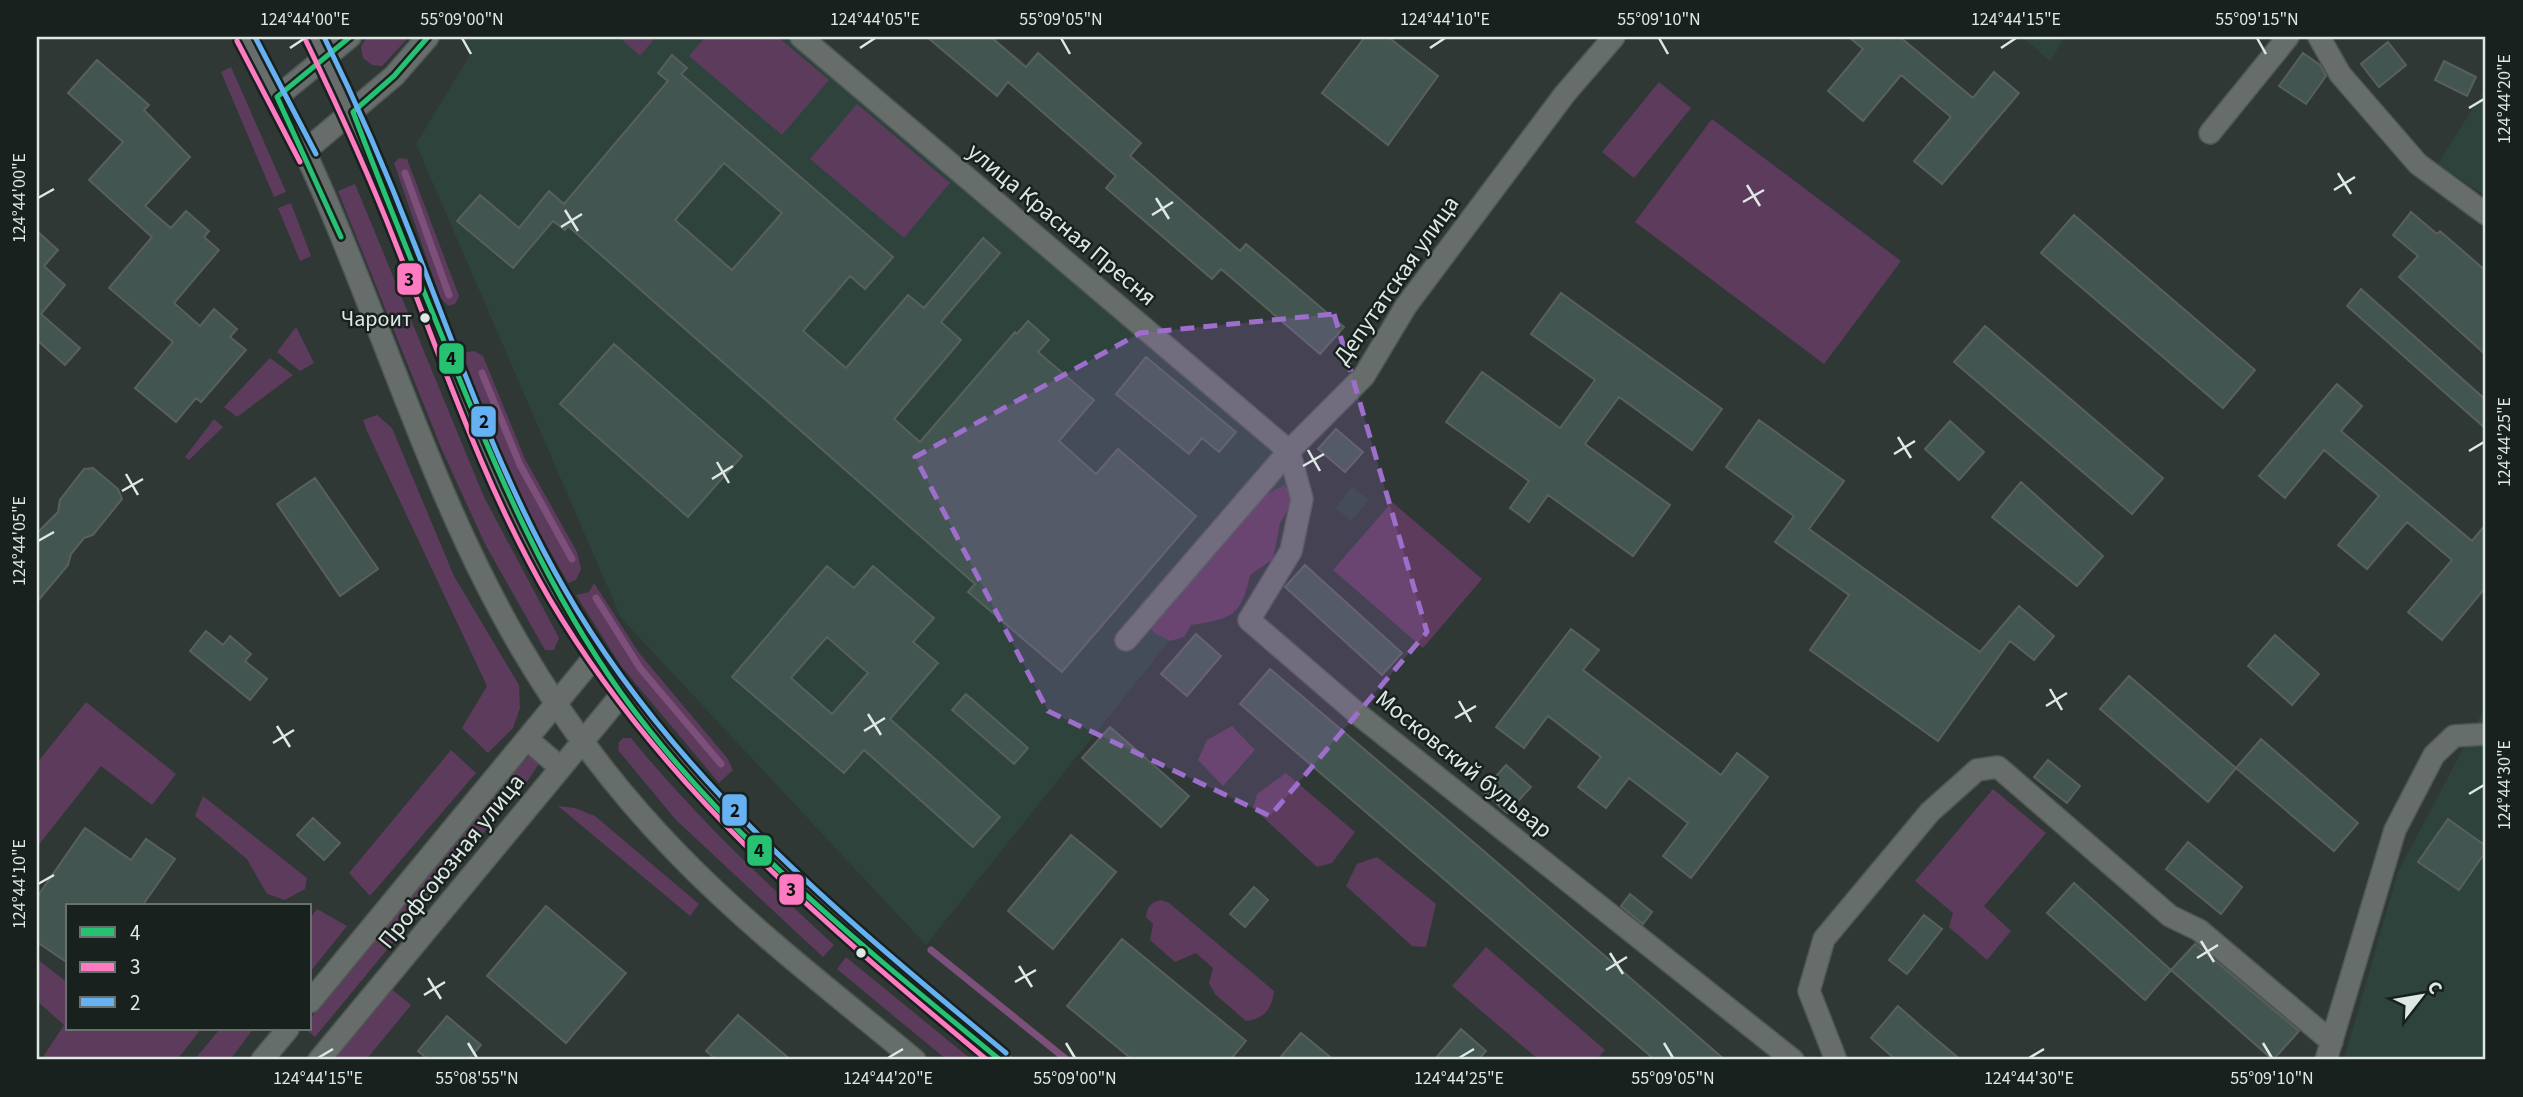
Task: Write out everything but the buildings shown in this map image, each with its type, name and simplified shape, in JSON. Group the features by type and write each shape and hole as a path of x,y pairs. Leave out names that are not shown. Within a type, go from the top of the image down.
{"street":[{"path":"245,37 305,151 460,528 517,639 555,704 676,852 758,928 915,1060"},
{"path":"314,37 353,112 483,438 524,530 556,593 622,694 718,811 769,861 869,951 1000,1060"},
{"path":"277,97 350,37"},
{"path":"305,151 394,76 428,37"},
{"name":"улица Красная Пресня","path":"802,37 1289,451"},
{"name":"Депутатская улица","path":"1126,640 1289,451 1364,376 1406,306 1564,95 1614,37"},
{"path":"2210,134 2288,37"},
{"path":"2319,37 2340,74 2418,164 2486,214"},
{"name":"Московский бульвар","path":"1289,451 1302,499 1292,551 1249,620 1358,715 1793,1060"},
{"name":"Профсоюзная улица","path":"312,1000 596,655"},
{"name":"Профсоюзная улица","path":"319,1060 622,694"},
{"path":"1836,1060 1809,991 1824,939 1930,812 1977,770 1998,767 2170,916 2199,930 2329,1051 2395,830 2434,755 2454,736 2486,734"},
{"path":"527,739 561,768"},
{"path":"262,1060 287,1030"}],"highlighted area":[{"path":"1334,314 1427,632 1270,816 1048,711 915,457 1140,333"}],"shaded area":[{"path":"367,37 409,37 382,66 372,65 363,58 361,46"},
{"path":"461,37 792,37 1308,468 926,945 621,618 416,144 471,53"},
{"path":"619,37 656,37 640,56"},
{"path":"705,37 778,37 829,80 782,135 689,56"},
{"path":"2022,37 2065,37 2050,61"},
{"path":"231,67 286,192 274,197 221,72"},
{"path":"1659,82 1691,108 1634,178 1602,152"},
{"path":"2486,87 2486,196 2438,164"},
{"path":"857,104 950,183 904,238 810,159"},
{"path":"1712,119 1901,261 1824,364 1635,222"},
{"path":"399,158 407,159 459,296 455,304 448,306 440,297 394,163"},
{"path":"355,184 484,497 559,638 554,650 545,650 485,544 442,450 338,191"},
{"path":"291,203 311,256 300,261 278,208"},
{"path":"296,327 314,363 300,371 277,352"},
{"path":"474,351 483,356 525,459 577,552 581,569 576,580 568,583 516,491 462,360 467,352"},
{"path":"270,358 293,375 237,417 224,407"},
{"path":"377,415 392,428 454,576 519,685 520,708 513,728 488,753 462,728 487,686 366,429 363,420"},
{"path":"214,419 223,427 189,460 185,457"},
{"path":"1284,485 1295,497 1280,523 1273,559 1250,575 1238,608 1225,618 1191,625 1184,637 1170,641 1154,633 1149,623 1255,501"},
{"path":"1352,486 1369,500 1351,521 1335,508"},
{"path":"1392,502 1482,579 1423,648 1333,570"},
{"path":"594,583 639,653 728,759 733,770 719,783 621,666 576,595 589,592"},
{"path":"86,702 176,774 152,805 101,766 37,847 37,763"},
{"path":"2486,705 2486,1060 2344,1060 2398,872"},
{"path":"1232,726 1255,750 1223,786 1198,760 1207,740"},
{"path":"623,738 631,738 679,794 729,845 834,945 823,957 676,820 618,750 619,742"},
{"path":"451,750 476,773 370,896 349,873"},
{"path":"530,755 540,762 525,785 512,774"},
{"path":"1286,773 1355,832 1332,863 1317,867 1253,808 1257,794"},
{"path":"505,782 517,792 315,1037 306,1030 312,1030 312,1017"},
{"path":"1993,789 2046,833 1984,906 2011,931 1987,960 1949,927 1953,913 1915,881"},
{"path":"203,796 307,878 305,889 285,900 267,894 247,859 195,816"},
{"path":"558,806 575,808 595,816 699,904 690,916"},
{"path":"1377,857 1436,904 1426,947 1412,946 1346,886 1357,864"},
{"path":"1161,900 1169,903 1274,991 1266,1012 1258,1018 1246,1021 1215,994 1209,983 1213,968 1196,953 1175,962 1150,940 1153,924 1146,917 1147,910"},
{"path":"317,909 347,926 312,970 312,915"},
{"path":"1486,947 1605,1050 1596,1060 1539,1060 1452,986"},
{"path":"846,957 972,1060 947,1060 837,969"},
{"path":"37,959 66,981 66,1030 200,1030 177,1060 41,1060 64,1025 37,1001"},
{"path":"389,987 411,1005 366,1060 341,1060 334,1053"},
{"path":"219,1030 252,1030 230,1060 194,1060"}],"waterway":[{"path":"405,173 449,295"},
{"path":"482,373 520,465 572,559"},
{"path":"596,598 640,668 721,764"},
{"path":"931,950 1067,1060"}],"transit line":[{"name":"2","path":"255,37 316,154"},
{"name":"2","path":"324,37 404,217 520,505 564,588 607,657 655,721 708,782 764,840 822,896 1006,1053"},
{"name":"4","path":"341,237 277,97 350,37"},
{"name":"4","path":"428,37 394,76 353,112 507,491 548,574 621,693 661,745 705,795 799,888 898,976 1000,1060"},
{"name":"3","path":"237,41 300,162"},
{"name":"3","path":"306,41 376,195 485,470 549,598 593,666 641,730 748,848 805,903 987,1060"}],"place":[{"name":"Чароит","path":"425,318"}]}
